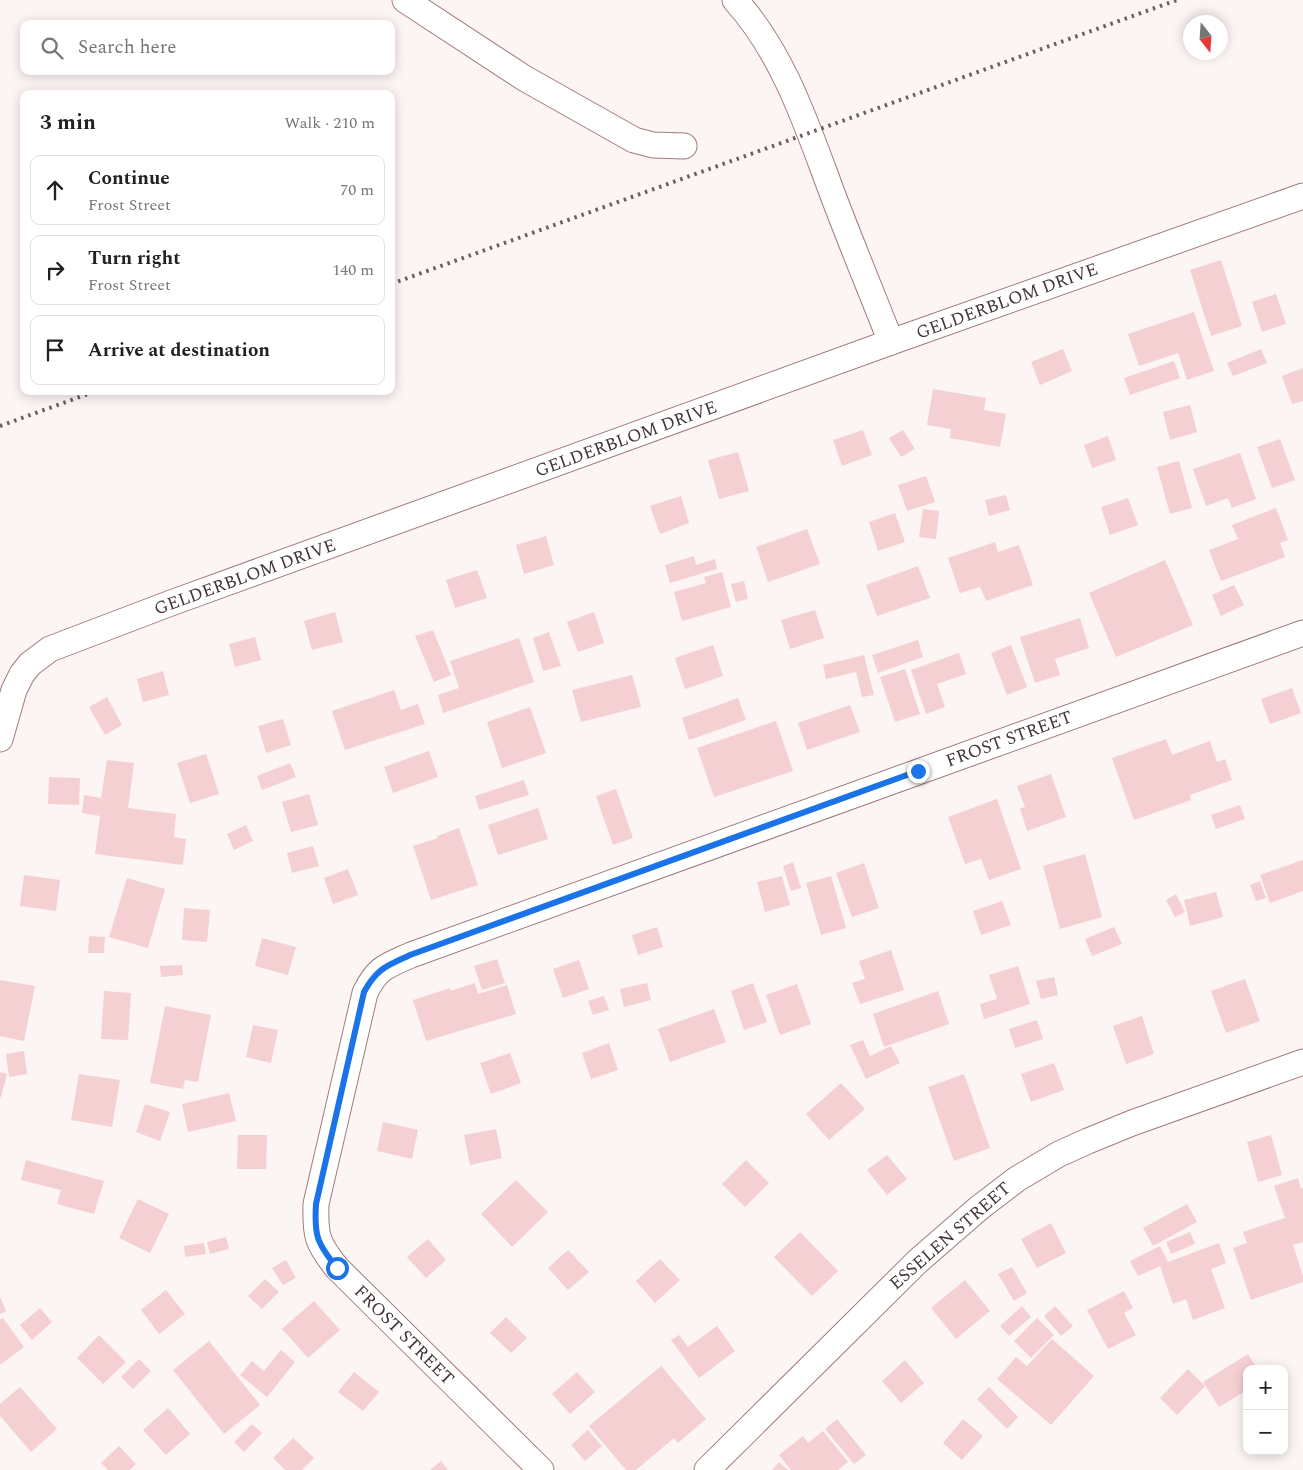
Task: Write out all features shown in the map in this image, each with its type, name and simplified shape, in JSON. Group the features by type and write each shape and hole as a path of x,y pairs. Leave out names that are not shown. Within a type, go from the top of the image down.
{"street":[{"path":"405,0 524,78 627,136 653,146 684,146"},
{"path":"735,0 763,36 787,80 811,133 831,191 891,342"},
{"name":"GELDERBLOM DRIVE","path":"0,739 14,690 22,674 30,664 50,649 891,342 1303,196"},
{"name":"FROST STREET","path":"541,1470 337,1268 323,1250 317,1238 315,1225 316,1204 364,992 379,970 419,952 1303,633"},
{"name":"ESSELEN STREET","path":"707,1470 918,1261 979,1208 1017,1179 1059,1154 1132,1123 1303,1062"}],"building":[{"path":"1221,260 1242,326 1211,336 1190,270"},
{"path":"1276,294 1286,324 1262,332 1252,302"},
{"path":"1194,312 1214,371 1187,380 1178,353 1139,366 1128,334"},
{"path":"1063,349 1072,371 1040,385 1031,362"},
{"path":"1261,349 1267,363 1233,376 1227,363"},
{"path":"1174,361 1180,378 1130,395 1124,378"},
{"path":"1303,368 1303,401 1292,404 1282,376"},
{"path":"933,389 986,398 984,410 1006,414 1000,447 950,438 951,429 927,425"},
{"path":"1190,405 1197,432 1170,440 1163,412"},
{"path":"863,430 872,455 842,466 833,440"},
{"path":"903,430 915,449 901,457 889,438"},
{"path":"1108,436 1116,460 1092,468 1084,445"},
{"path":"1280,439 1295,480 1272,488 1257,447"},
{"path":"738,452 749,491 719,499 708,460"},
{"path":"1240,453 1256,499 1232,508 1228,498 1206,506 1193,469"},
{"path":"1179,461 1192,508 1170,514 1157,467"},
{"path":"926,476 935,502 907,511 898,485"},
{"path":"1006,495 1010,510 989,516 985,500"},
{"path":"681,496 689,523 660,534 650,506"},
{"path":"1128,498 1138,525 1110,535 1101,507"},
{"path":"1276,508 1288,540 1280,543 1285,557 1221,581 1209,550 1238,539 1232,525"},
{"path":"923,509 939,511 936,539 919,537"},
{"path":"895,513 905,542 878,551 869,522"},
{"path":"807,529 820,564 768,582 756,547"},
{"path":"546,536 554,565 524,574 516,545"},
{"path":"995,542 998,552 1019,545 1033,585 986,601 980,587 960,593 948,558"},
{"path":"694,556 696,565 715,559 717,569 670,583 665,565"},
{"path":"1165,560 1193,625 1116,657 1089,593"},
{"path":"918,566 930,598 877,616 866,585"},
{"path":"477,570 487,598 455,608 446,580"},
{"path":"722,572 731,607 682,621 674,592 706,583 704,577"},
{"path":"744,581 748,599 736,602 731,584"},
{"path":"1234,585 1244,605 1221,616 1212,595"},
{"path":"815,610 824,638 790,649 781,620"},
{"path":"335,612 343,642 312,650 304,621"},
{"path":"594,612 604,643 578,652 567,622"},
{"path":"1080,618 1089,648 1055,659 1060,675 1035,683 1020,637"},
{"path":"433,630 451,675 434,682 415,636"},
{"path":"549,632 561,666 543,671 533,638"},
{"path":"255,637 261,660 235,667 229,644"},
{"path":"519,638 534,682 443,713 438,695 459,688 450,661"},
{"path":"918,640 923,657 878,673 872,655"},
{"path":"713,645 723,676 685,689 675,658"},
{"path":"1011,645 1027,687 1007,695 991,653"},
{"path":"959,653 966,674 937,684 945,707 926,714 911,670"},
{"path":"864,655 874,695 862,697 856,672 826,679 823,665"},
{"path":"905,669 920,714 895,722 880,677"},
{"path":"163,671 169,695 143,702 137,679"},
{"path":"632,675 641,707 581,722 572,690"},
{"path":"1292,688 1301,713 1270,724 1261,699"},
{"path":"394,690 401,710 418,704 425,724 345,750 332,711"},
{"path":"107,697 122,725 105,735 89,707"},
{"path":"738,698 746,720 689,740 682,718"},
{"path":"850,705 860,732 807,750 798,723"},
{"path":"530,707 546,753 502,768 487,722"},
{"path":"283,719 291,745 266,753 258,726"},
{"path":"776,721 793,771 714,797 697,748"},
{"path":"1166,739 1172,755 1210,741 1217,762 1225,759 1232,780 1190,795 1191,800 1134,820 1112,758"},
{"path":"429,751 438,777 393,793 384,767"},
{"path":"206,754 219,794 190,803 177,763"},
{"path":"107,760 134,763 128,808 176,814 174,837 186,839 183,865 95,854 100,816 82,813 84,795 101,798"},
{"path":"290,763 296,777 262,790 257,776"},
{"path":"1051,774 1066,817 1027,831 1020,808 1025,807 1017,786"},
{"path":"49,777 80,778 79,805 48,804"},
{"path":"524,780 529,795 479,810 475,796"},
{"path":"616,789 633,838 613,845 596,796"},
{"path":"309,794 318,825 291,832 282,802"},
{"path":"997,799 1021,869 989,880 981,859 965,864 948,817"},
{"path":"1240,805 1245,819 1216,829 1211,815"},
{"path":"538,808 548,839 498,855 488,825"},
{"path":"246,825 253,841 234,850 227,834"},
{"path":"459,828 478,885 431,900 413,846 438,838 437,836"},
{"path":"313,846 319,866 292,873 287,853"},
{"path":"1085,854 1102,917 1060,929 1043,866"},
{"path":"1303,860 1303,891 1270,903 1260,875"},
{"path":"793,862 801,888 791,891 783,866"},
{"path":"864,863 879,908 852,917 836,873"},
{"path":"348,869 358,895 333,904 324,878"},
{"path":"24,875 60,880 56,911 20,906"},
{"path":"782,876 790,905 765,912 757,882"},
{"path":"831,876 846,928 821,935 806,883"},
{"path":"127,878 165,889 148,948 109,937"},
{"path":"1260,881 1266,898 1256,901 1250,885"},
{"path":"1216,892 1223,917 1190,926 1184,900"},
{"path":"1176,894 1185,912 1175,917 1166,900"},
{"path":"1002,901 1011,925 981,935 973,911"},
{"path":"184,908 210,910 207,942 182,940"},
{"path":"657,927 663,947 638,955 632,935"},
{"path":"1114,927 1122,944 1092,956 1085,939"},
{"path":"89,936 105,937 104,953 88,953"},
{"path":"262,938 296,947 288,975 255,966"},
{"path":"891,950 904,990 860,1004 852,983 865,979 859,961"},
{"path":"497,959 505,983 482,990 474,966"},
{"path":"579,960 589,989 563,998 553,969"},
{"path":"182,965 183,975 161,977 160,966"},
{"path":"1018,966 1030,1004 984,1019 980,1004 997,999 989,975"},
{"path":"1054,977 1058,995 1041,999 1036,981"},
{"path":"1245,979 1260,1021 1226,1033 1211,991"},
{"path":"0,980 35,986 24,1041 0,1036"},
{"path":"475,983 478,994 507,985 516,1014 426,1041 413,1000 450,988 450,991"},
{"path":"647,983 651,1000 624,1007 620,989"},
{"path":"753,983 767,1022 744,1030 731,991"},
{"path":"797,984 811,1024 780,1035 766,995"},
{"path":"104,991 131,993 128,1040 101,1039"},
{"path":"938,991 949,1024 884,1047 873,1014"},
{"path":"604,996 609,1010 593,1015 588,1001"},
{"path":"165,1006 211,1015 198,1082 185,1080 183,1089 150,1083"},
{"path":"714,1009 726,1042 670,1062 658,1029"},
{"path":"1142,1016 1154,1054 1126,1064 1113,1026"},
{"path":"1037,1020 1043,1039 1015,1048 1009,1029"},
{"path":"253,1025 278,1030 271,1063 246,1057"},
{"path":"863,1040 870,1056 891,1046 900,1063 866,1079 850,1045"},
{"path":"609,1043 618,1070 591,1079 582,1053"},
{"path":"24,1051 27,1074 9,1077 6,1054"},
{"path":"510,1053 521,1083 491,1094 480,1063"},
{"path":"1054,1063 1064,1090 1031,1102 1021,1074"},
{"path":"0,1072 7,1074 1,1097 0,1097"},
{"path":"79,1074 120,1080 112,1127 71,1120"},
{"path":"964,1074 990,1148 954,1161 928,1087"},
{"path":"841,1083 865,1109 829,1140 806,1114"},
{"path":"229,1093 236,1121 188,1132 182,1104"},
{"path":"145,1104 170,1112 160,1141 136,1132"},
{"path":"383,1122 418,1130 412,1159 377,1151"},
{"path":"496,1129 502,1158 470,1165 464,1135"},
{"path":"238,1135 267,1135 266,1169 237,1169"},
{"path":"1271,1135 1282,1175 1258,1182 1247,1142"},
{"path":"887,1155 907,1179 887,1195 867,1170"},
{"path":"26,1160 104,1181 94,1214 57,1204 61,1190 21,1180"},
{"path":"746,1160 769,1183 745,1207 722,1184"},
{"path":"1298,1178 1301,1189 1303,1188 1303,1242 1293,1245 1303,1276 1303,1282 1251,1300 1233,1248 1247,1243 1243,1232 1285,1218 1274,1186"},
{"path":"516,1180 548,1212 512,1247 481,1214"},
{"path":"138,1199 169,1214 150,1253 119,1238"},
{"path":"1187,1204 1197,1222 1153,1246 1143,1228"},
{"path":"1051,1223 1066,1253 1037,1268 1021,1239"},
{"path":"800,1232 838,1271 812,1296 774,1257"},
{"path":"1190,1232 1195,1244 1171,1254 1166,1242"},
{"path":"226,1237 229,1249 210,1254 207,1242"},
{"path":"428,1239 446,1260 426,1278 407,1257"},
{"path":"204,1243 206,1254 185,1257 184,1246"},
{"path":"1219,1243 1226,1263 1211,1269 1225,1308 1193,1320 1186,1299 1173,1304 1160,1266 1138,1276 1130,1261 1160,1246 1168,1262"},
{"path":"568,1250 589,1272 568,1290 548,1268"},
{"path":"660,1259 680,1280 655,1303 636,1281"},
{"path":"286,1260 296,1278 283,1285 272,1268"},
{"path":"1012,1267 1027,1293 1014,1301 998,1274"},
{"path":"265,1279 279,1292 262,1309 248,1296"},
{"path":"965,1280 990,1311 956,1339 931,1308"},
{"path":"166,1290 185,1314 159,1334 141,1310"},
{"path":"1124,1291 1133,1308 1124,1313 1136,1335 1108,1349 1087,1310"},
{"path":"0,1297 6,1311 0,1314"},
{"path":"314,1301 340,1330 308,1358 282,1329"},
{"path":"1022,1306 1031,1317 1009,1336 1000,1326"},
{"path":"1055,1306 1073,1326 1061,1336 1044,1316"},
{"path":"40,1308 52,1322 32,1340 20,1325"},
{"path":"506,1317 527,1338 511,1353 490,1333"},
{"path":"3,1318 24,1347 0,1365 0,1320"},
{"path":"1037,1318 1054,1335 1031,1358 1014,1341"},
{"path":"717,1326 735,1351 699,1378 671,1340 679,1335 688,1347"},
{"path":"99,1335 126,1362 103,1384 77,1358"},
{"path":"1052,1339 1094,1376 1051,1425 997,1379 1016,1357 1027,1366"},
{"path":"209,1341 260,1405 224,1434 173,1370"},
{"path":"281,1350 295,1362 267,1397 240,1375 252,1361 264,1371"},
{"path":"1248,1354 1255,1365 1243,1365 1243,1392 1219,1407 1203,1382"},
{"path":"139,1359 151,1371 133,1389 121,1377"},
{"path":"905,1360 924,1383 901,1403 882,1381"},
{"path":"661,1366 706,1419 678,1443 674,1438 636,1470 626,1470 589,1426"},
{"path":"1188,1369 1205,1386 1177,1415 1160,1398"},
{"path":"354,1372 379,1392 363,1411 338,1392"},
{"path":"577,1372 595,1392 570,1414 552,1394"},
{"path":"20,1387 57,1429 31,1452 0,1416 0,1404"},
{"path":"989,1387 1018,1417 1007,1429 977,1399"},
{"path":"168,1408 190,1434 166,1455 143,1430"},
{"path":"837,1419 866,1455 854,1464 825,1429"},
{"path":"963,1419 983,1436 962,1460 943,1443"},
{"path":"252,1424 262,1433 244,1452 234,1442"},
{"path":"588,1430 602,1446 585,1461 571,1445"},
{"path":"823,1431 848,1462 838,1470 791,1470 779,1455 803,1436 808,1443"},
{"path":"293,1438 314,1458 302,1470 285,1470 273,1458"},
{"path":"119,1446 136,1464 130,1470 108,1470 101,1463"},
{"path":"441,1461 448,1470 430,1470"},
{"path":"779,1462 788,1470 772,1470"}],"railway":[{"path":"395,283 1177,0"},
{"path":"0,426 85,395"}],"route":[{"path":"337,1268 323,1250 317,1238 315,1225 316,1204 364,992 379,970 410,955 918,771"}]}
